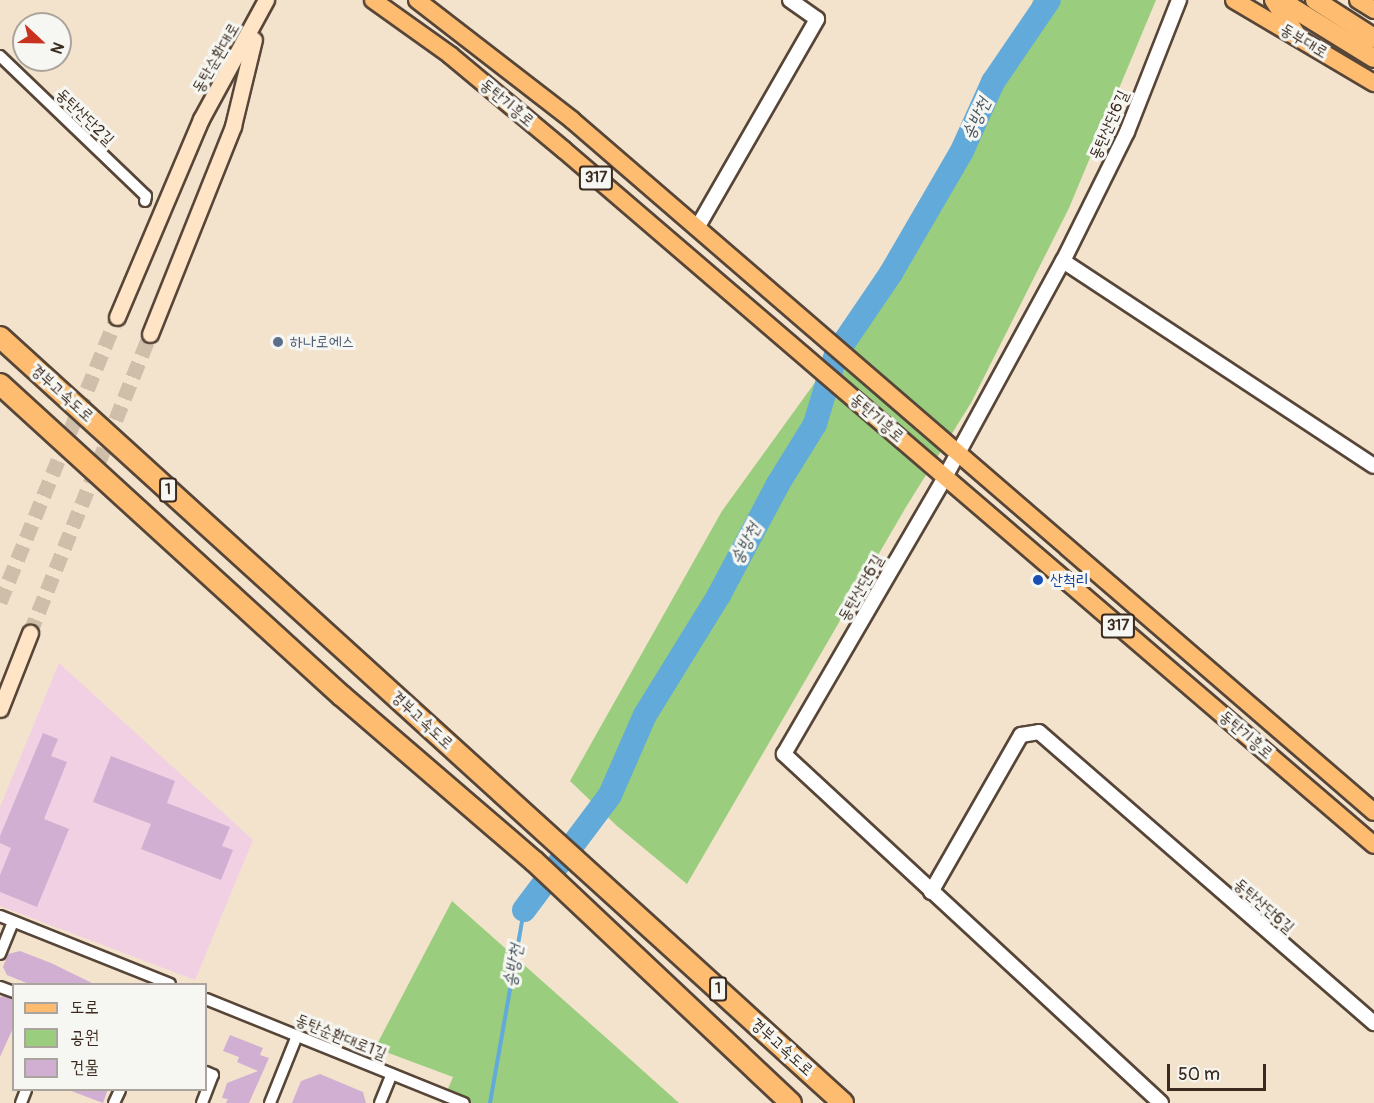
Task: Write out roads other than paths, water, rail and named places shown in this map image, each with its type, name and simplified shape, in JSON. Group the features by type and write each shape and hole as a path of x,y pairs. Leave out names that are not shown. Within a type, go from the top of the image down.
{"highway":[{"path":"1274,0 1297,36"},
{"name":"동부대로","path":"1280,0 1374,58"},
{"path":"1316,0 1374,38"},
{"name":"경부고속도로","path":"0,337 843,1103"},
{"name":"경부고속도로","path":"0,384 324,680 534,861 791,1103"}],"main road":[{"path":"258,21 266,0"},
{"name":"동탄기흥로","path":"373,0 450,55 814,362 1374,845"},
{"name":"동탄기흥로","path":"417,0 572,120 1374,812"},
{"name":"동부대로","path":"1234,0 1374,83"},
{"path":"1358,0 1374,10"},
{"name":"동탄순환대로","path":"117,317 201,119 258,21"},
{"name":"동탄순환대로","path":"150,334 233,126 258,21"},
{"path":"0,710 30,633"}],"street":[{"path":"697,228 817,19 790,0"},
{"name":"동탄산단6길","path":"1161,1103 784,754 945,477 1063,261 1127,132 1179,0"},
{"name":"동탄산단2길","path":"0,56 146,196 145,201"},
{"path":"1063,261 1374,466"},
{"name":"동탄산단6길","path":"931,892 1021,735 1039,732 1374,1023"},
{"path":"0,916 168,983"},
{"path":"0,954 13,921"},
{"name":"동탄순환대로1길","path":"207,999 464,1103"},
{"path":"270,1103 297,1036"},
{"path":"207,1072 213,1075 207,1090"},
{"path":"380,1103 392,1074"}],"waterway":[{"name":"송방천","path":"524,910 610,795 645,715 719,595 778,484 815,424 836,354 891,273 962,151 993,82 1049,0"},
{"name":"송방천","path":"490,1103 524,910"}],"tunnel":[{"path":"0,602 117,317"},
{"path":"30,633 150,334"}],"place":[{"name":"하나로에스","path":"278,342"},
{"name":"산척리","path":"1038,580"}]}
